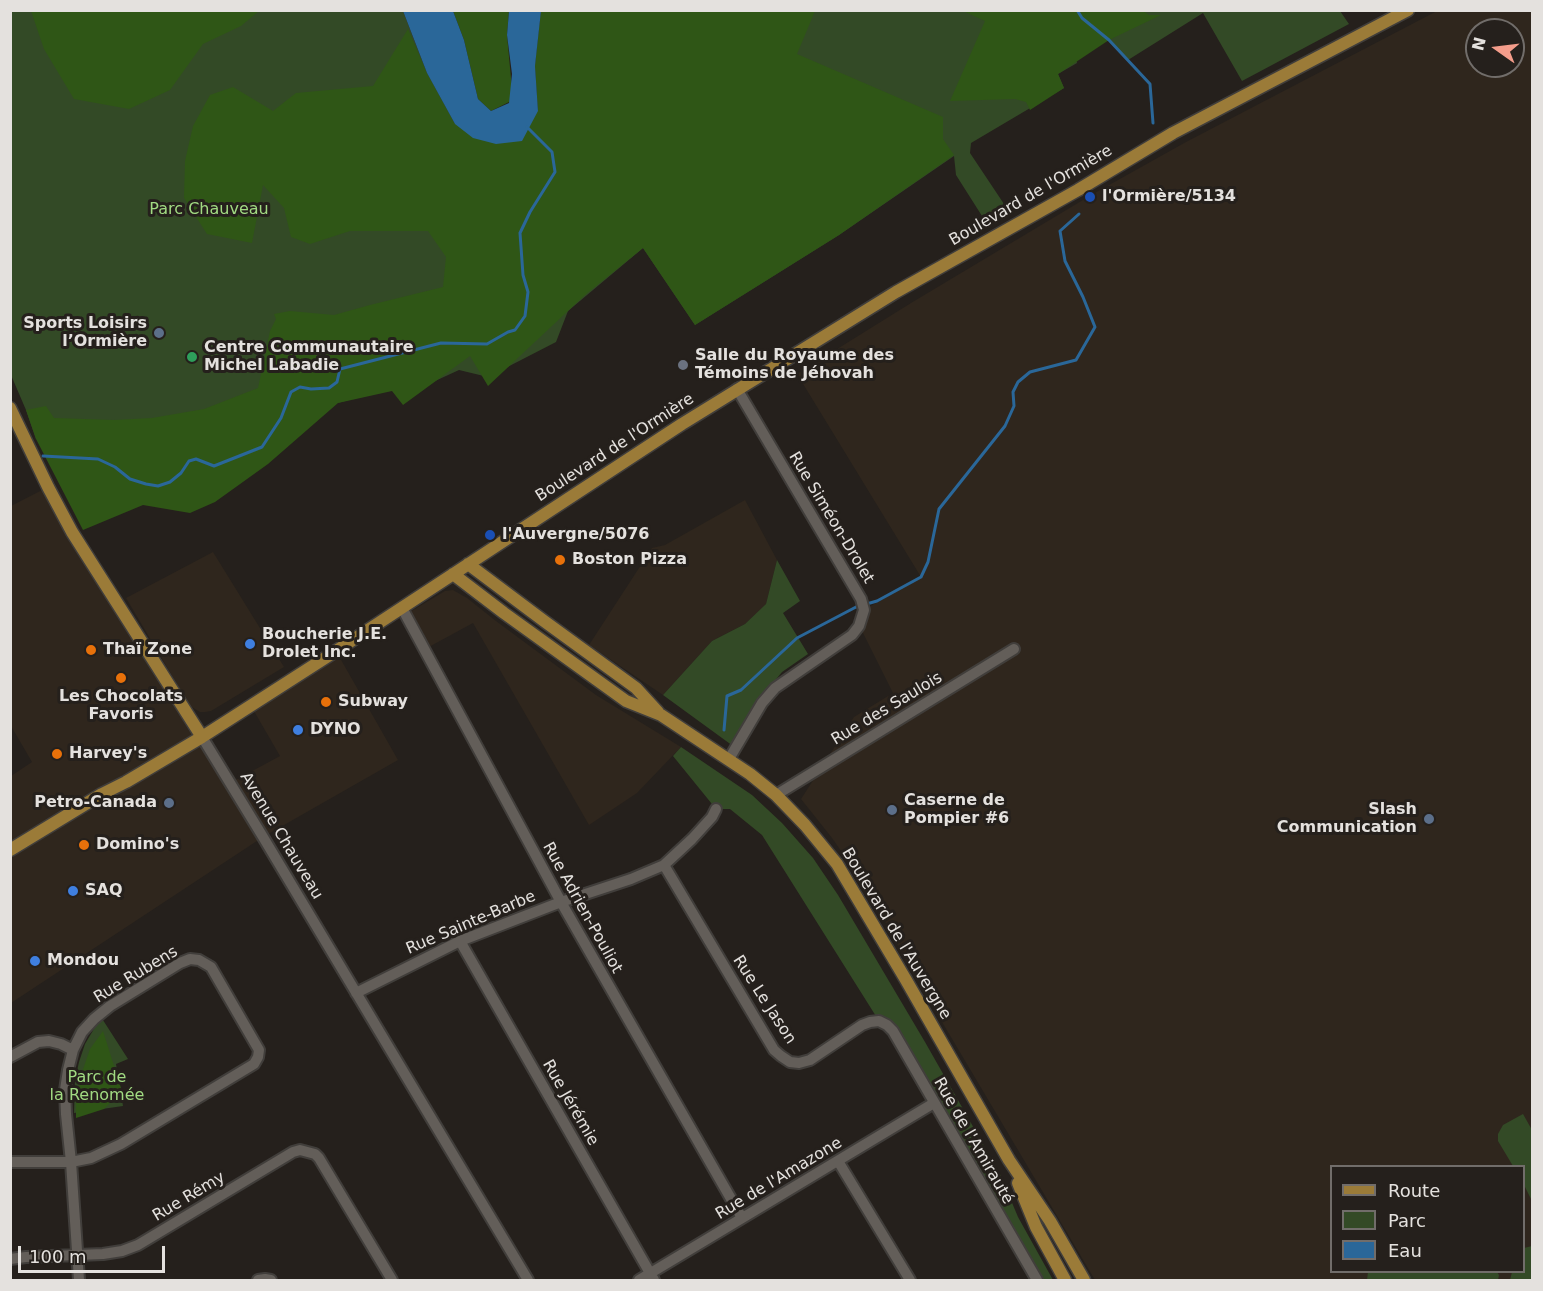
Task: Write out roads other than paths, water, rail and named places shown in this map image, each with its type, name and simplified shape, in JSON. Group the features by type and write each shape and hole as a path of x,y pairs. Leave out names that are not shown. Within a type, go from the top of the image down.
{"main road":[{"name":"Boulevard de l'Ormière","path":"11,849 202,737 737,389 896,292 1173,134 1408,10"},
{"name":"Avenue Chauveau","path":"10,408 72,532 202,737"},
{"name":"Boulevard de l'Auvergne","path":"468,564 636,688 661,715"},
{"name":"Boulevard de l'Auvergne","path":"453,574 626,701 661,715 729,759 776,795 805,825 837,864 1009,1160 1050,1221 1084,1281"},
{"name":"Boulevard de l'Auvergne","path":"1009,1160 1036,1227 1065,1281"}],"street":[{"name":"Rue Siméon-Drolet","path":"729,759 762,704 775,688 852,635 859,626 863,604 737,389"},
{"name":"Rue Adrien-Pouliot","path":"402,608 561,902 742,1218"},
{"name":"Rue des Saulois","path":"776,795 1014,649"},
{"name":"Avenue Chauveau","path":"202,737 528,1281"},
{"name":"Rue Sainte-Barbe","path":"356,993 460,941 664,865 692,839 717,809"},
{"name":"Rue Le Jason","path":"664,865 774,1050 781,1056 790,1062 799,1063 810,1060 862,1025 879,1021"},
{"name":"Rue Jérémie","path":"460,941 652,1277"},
{"name":"Rue Rubens","path":"10,1161 71,1162 91,1158 121,1144 254,1064 259,1050 211,967 199,960 190,959 110,1006 82,1032 74,1050"},
{"name":"Rue de l'Amirauté","path":"879,1021 893,1031 1037,1281"},
{"path":"10,1057 38,1042 49,1041 74,1050 65,1090 80,1281"},
{"name":"Rue de l'Amazone","path":"639,1281 652,1277 742,1218 934,1103"},
{"name":"Rue Rémy","path":"10,1259 103,1254 122,1251 138,1245 293,1152 300,1150 315,1154 319,1158 392,1281"},
{"path":"838,1161 910,1281"},
{"path":"258,1281 265,1279 271,1281"}],"water":[{"path":"403,11 453,11 464,40 478,99 491,111 509,103 512,74 507,35 509,11 541,11 535,66 538,111 522,141 496,144 473,138 455,124 427,73"}],"waterway":[{"path":"1077,10 1082,18 1109,40 1150,84 1153,123"},
{"path":"43,456 98,459 115,467 130,479 158,486 170,482 181,473 189,461 196,459 214,466 262,447 281,418 291,392 300,387 329,388 337,382 340,369 441,343 487,344 515,330 525,316 528,292 523,275 520,233 555,172 552,152 527,127"},
{"path":"724,730 727,696 741,690 797,638 856,607 877,601 921,577 928,562 939,509 1005,426 1014,406 1013,392 1018,382 1030,372 1076,360 1095,327 1065,261 1060,231 1079,214"}],"place":[{"name":"l'Ormière/5134","path":"1090,197"},
{"name":"Sports Loisirs l’Ormière","path":"159,333"},
{"name":"Centre Communautaire Michel Labadie","path":"192,357"},
{"name":"Salle du Royaume des Témoins de Jéhovah","path":"683,365"},
{"name":"l'Auvergne/5076","path":"490,535"},
{"name":"Boston Pizza","path":"560,560"},
{"name":"Boucherie J.E. Drolet Inc.","path":"250,644"},
{"name":"Thaï Zone","path":"91,650"},
{"name":"Les Chocolats Favoris","path":"121,678"},
{"name":"Subway","path":"326,702"},
{"name":"DYNO","path":"298,730"},
{"name":"Harvey's","path":"57,754"},
{"name":"Petro-Canada","path":"169,803"},
{"name":"Caserne de Pompier #6","path":"892,810"},
{"name":"Slash Communication","path":"1429,819"},
{"name":"Domino's","path":"84,845"},
{"name":"SAQ","path":"73,891"},
{"name":"Mondou","path":"35,961"}],"park label":[{"name":"Parc Chauveau","path":"209,210"},
{"name":"Parc de la Renomée","path":"97,1087"}]}
